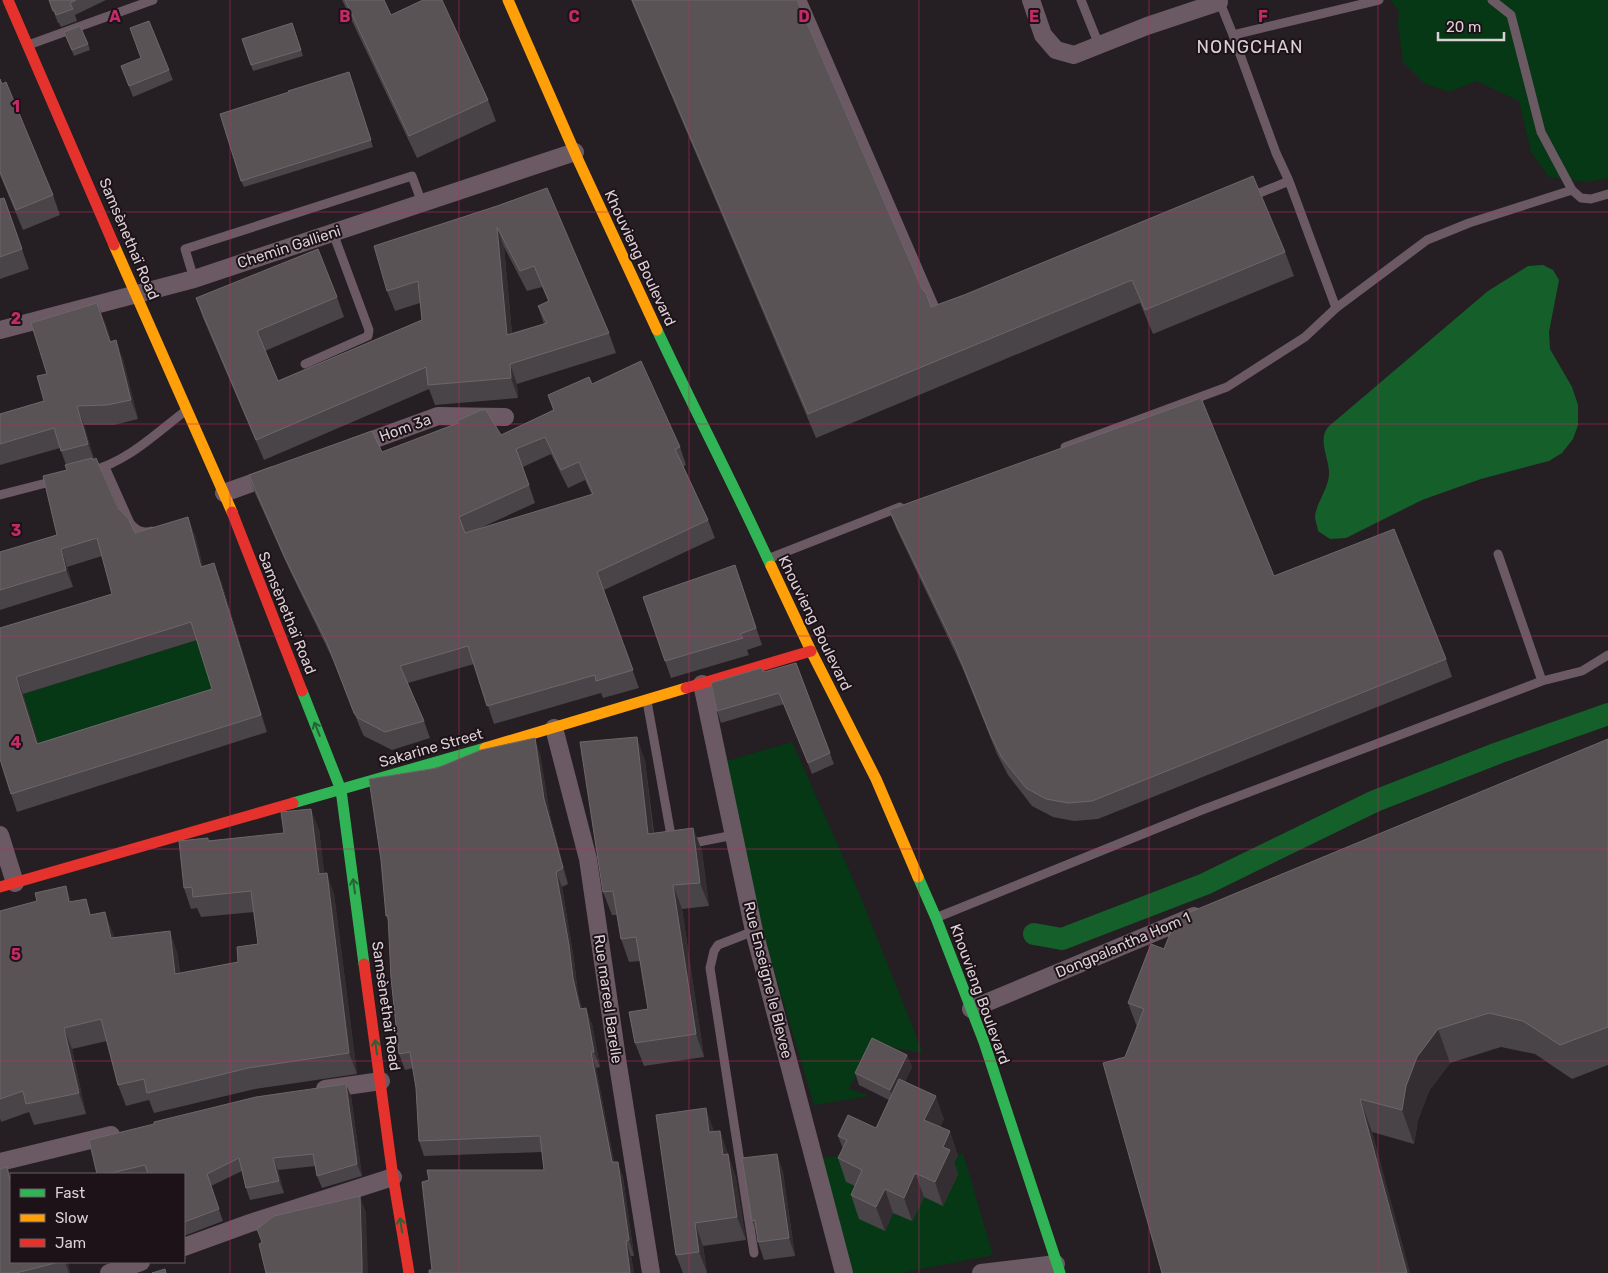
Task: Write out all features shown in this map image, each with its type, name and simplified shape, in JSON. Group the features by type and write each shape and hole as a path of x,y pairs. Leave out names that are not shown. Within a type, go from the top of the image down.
{"street":[{"name":"Samsènethaï Road","path":"8,0 224,493 341,790 393,1177 409,1273"},
{"name":"Khouvieng Boulevard","path":"508,0 575,152 692,405 747,513 812,651 876,779 936,918 984,1042 1058,1268"},
{"path":"1031,0 1044,35 1056,50 1074,55 1147,26 1219,1"},
{"name":"Chemin Gallieni","path":"0,330 194,279 575,152"},
{"name":"Hom 3a","path":"336,453 438,416 505,417"},
{"path":"224,493 289,470"},
{"name":"Sakarine Street","path":"8,885 647,701 812,651"},
{"name":"Rue Enseigne le Blevee","path":"702,684 754,931 844,1273"},
{"name":"Rue mareel Barelle","path":"554,728 588,859 651,1273"},
{"path":"0,835 8,885"},
{"name":"Dongpalantha Hom 1","path":"971,1009 1211,909"},
{"path":"306,1092 381,1081"},
{"path":"0,1162 126,1132"},
{"path":"185,1247 393,1177"},
{"path":"109,1273 138,1263"},
{"path":"981,1273 1058,1268"}],"lane":[{"path":"28,45 153,0"},
{"path":"802,0 936,310 950,318"},
{"path":"1081,0 1098,45"},
{"path":"1233,35 1379,0"},
{"path":"1492,0 1511,15 1541,132 1572,190 1581,198 1591,199 1608,194"},
{"path":"1219,1 1336,308"},
{"path":"194,279 185,249 412,176 422,203"},
{"path":"1243,200 1288,181"},
{"path":"1059,449 1227,387 1304,337 1336,308 1427,240 1469,223 1572,190"},
{"path":"304,364 368,336 369,330 333,232"},
{"path":"86,472 105,467 130,454 186,410"},
{"path":"105,467 130,523 136,530 142,532 157,529"},
{"path":"0,495 67,477"},
{"path":"768,559 910,504"},
{"path":"1498,554 1542,681"},
{"path":"936,918 1202,810 1542,681 1582,671 1608,655"},
{"path":"647,701 672,842 678,846 734,835"},
{"path":"754,931 718,945 714,951 710,968 754,1253"}],"shaded area":[{"path":"1390,0 1608,0 1608,178 1588,182 1549,177 1531,152 1519,101 1476,81 1450,92 1425,84 1403,62 1398,24 1399,11"},
{"path":"1543,265 1553,270 1559,280 1549,332 1550,349 1572,387 1578,405 1578,425 1573,439 1562,453 1549,461 1481,479 1422,500 1346,538 1330,539 1318,531 1315,516 1329,475 1324,444 1325,432 1328,427 1488,291 1528,266"},
{"path":"198,640 219,707 44,761 23,694"},
{"path":"792,742 857,888 923,1053 872,1044 849,1089 870,1096 814,1105 764,937 723,762"},
{"path":"963,1153 993,1255 901,1273 853,1273 819,1158 849,1155 874,1198 912,1221 924,1197 943,1205 951,1170 958,1155"}],"building":[{"path":"49,0 76,0 70,3 73,9 56,15"},
{"path":"345,0 384,0 391,15 423,0 442,0 488,100 409,136"},
{"path":"632,0 797,0 931,307 1253,176 1285,252 1145,310 1132,280 808,414"},
{"path":"149,21 169,70 129,86 121,66 141,58 130,28"},
{"path":"292,23 301,50 251,65 242,39"},
{"path":"80,26 88,44 72,50 64,32"},
{"path":"349,72 371,140 241,181 220,114"},
{"path":"0,79 2,84 6,82 53,195 16,210 0,172"},
{"path":"547,188 609,333 510,364 511,378 428,385 426,367 256,440 196,298 318,249 337,297 257,331 278,381 422,320 418,281 387,291 374,246","holes":["497,227 520,271 534,266 549,301 538,306 547,323 507,335"]},
{"path":"4,198 22,249 0,257 0,199"},
{"path":"97,303 110,342 116,340 131,400 107,405 77,406 88,444 61,451 54,428 0,444 0,414 44,401 37,376 47,374 31,323"},
{"path":"641,361 680,447 675,449 708,520 597,572 633,670 596,681 595,675 487,706 468,646 400,666 424,721 385,732 358,718 354,713 327,643 284,556 249,475 372,431 382,452 458,423 457,421 481,410 486,410 501,435 554,410 548,395 589,377 592,384","holes":["545,437 561,470 579,462 593,494 465,533 459,517 529,485 516,449"]},
{"path":"1201,398 1274,576 1394,529 1446,659 1092,801 1068,803 1046,799 1026,788 1002,758 991,736 956,649 889,510"},
{"path":"96,458 118,508 128,518 135,533 188,517 201,567 214,563 261,715 11,794 0,759 0,628 112,594 97,538 61,549 66,570 0,590 0,552 57,535 43,476 67,470 65,465","holes":["191,622 212,689 37,744 16,677"]},
{"path":"735,565 756,628 740,634 743,638 665,661 643,597"},
{"path":"796,663 830,753 808,763 779,693 717,711 711,683 761,668 764,672"},
{"path":"637,737 648,834 693,828 700,883 673,885 696,1034 635,1043 629,1012 648,1009 636,937 621,939 613,891 603,892 580,742"},
{"path":"535,738 544,799 563,868 556,872 573,978 580,1009 586,1008 594,1052 591,1052 612,1162 618,1162 629,1240 626,1241 630,1273 429,1273 429,1270 432,1270 422,1182 429,1180 427,1170 544,1170 540,1136 419,1141 416,1088 410,1052 399,1054 391,978 388,915 386,916 381,860 369,779 437,768 481,750"},
{"path":"1608,739 1608,1027 1560,1045 1523,1021 1489,1013 1438,1029 1417,1057 1406,1086 1402,1110 1360,1099 1407,1273 1162,1273 1103,1063 1125,1057 1144,1009 1128,1003 1151,944 1164,949 1176,918"},
{"path":"311,809 319,874 327,873 349,1053 248,1068 147,1093 144,1079 118,1085 101,1019 64,1028 79,1093 26,1104 23,1091 0,1099 0,911 37,901 35,893 66,886 69,902 86,899 90,915 105,912 111,938 170,931 175,974 238,962 237,947 258,944 251,891 193,897 192,887 184,888 179,841 208,838 208,841 284,833 281,812"},
{"path":"872,1038 907,1055 890,1090 855,1073"},
{"path":"899,1079 936,1096 924,1120 950,1131 943,1147 950,1150 935,1182 915,1173 904,1198 885,1189 876,1207 851,1195 862,1170 838,1158 847,1140 838,1136 848,1115 876,1128"},
{"path":"346,1084 357,1164 317,1176 313,1154 273,1158 279,1181 246,1188 239,1158 207,1174 219,1209 185,1222 185,1173 148,1173 145,1165 111,1173 97,1173 89,1140 256,1097"},
{"path":"706,1108 709,1132 720,1131 723,1155 728,1154 737,1217 695,1223 699,1252 676,1255 656,1115"},
{"path":"777,1154 789,1238 758,1242 755,1220 752,1221 742,1158"},
{"path":"7,1167 10,1180 10,1263 55,1263 16,1273 0,1273 0,1169"},
{"path":"360,1196 362,1273 266,1273 259,1244 262,1242 257,1229 274,1216"},
{"path":"165,1269 166,1273 152,1273"}],"waterway":[{"path":"1034,934 1062,939 1205,884 1375,801 1498,753 1608,714"}],"traffic: fast":[{"path":"657,330 771,566"},
{"path":"302,691 341,790 364,964"},
{"path":"293,803 485,748"},
{"path":"918,877 984,1042 1060,1273"}],"traffic: slow":[{"path":"508,0 579,162 657,330"},
{"path":"114,245 232,512"},
{"path":"771,566 811,651 876,779 918,877"},
{"path":"485,748 686,688"}],"traffic: jam":[{"path":"8,0 114,245"},
{"path":"232,512 302,691"},
{"path":"686,688 811,651"},
{"path":"0,887 293,803"},
{"path":"364,964 393,1177 409,1273"}],"district":[{"name":"NONGCHAN","path":"1250,47"}]}
